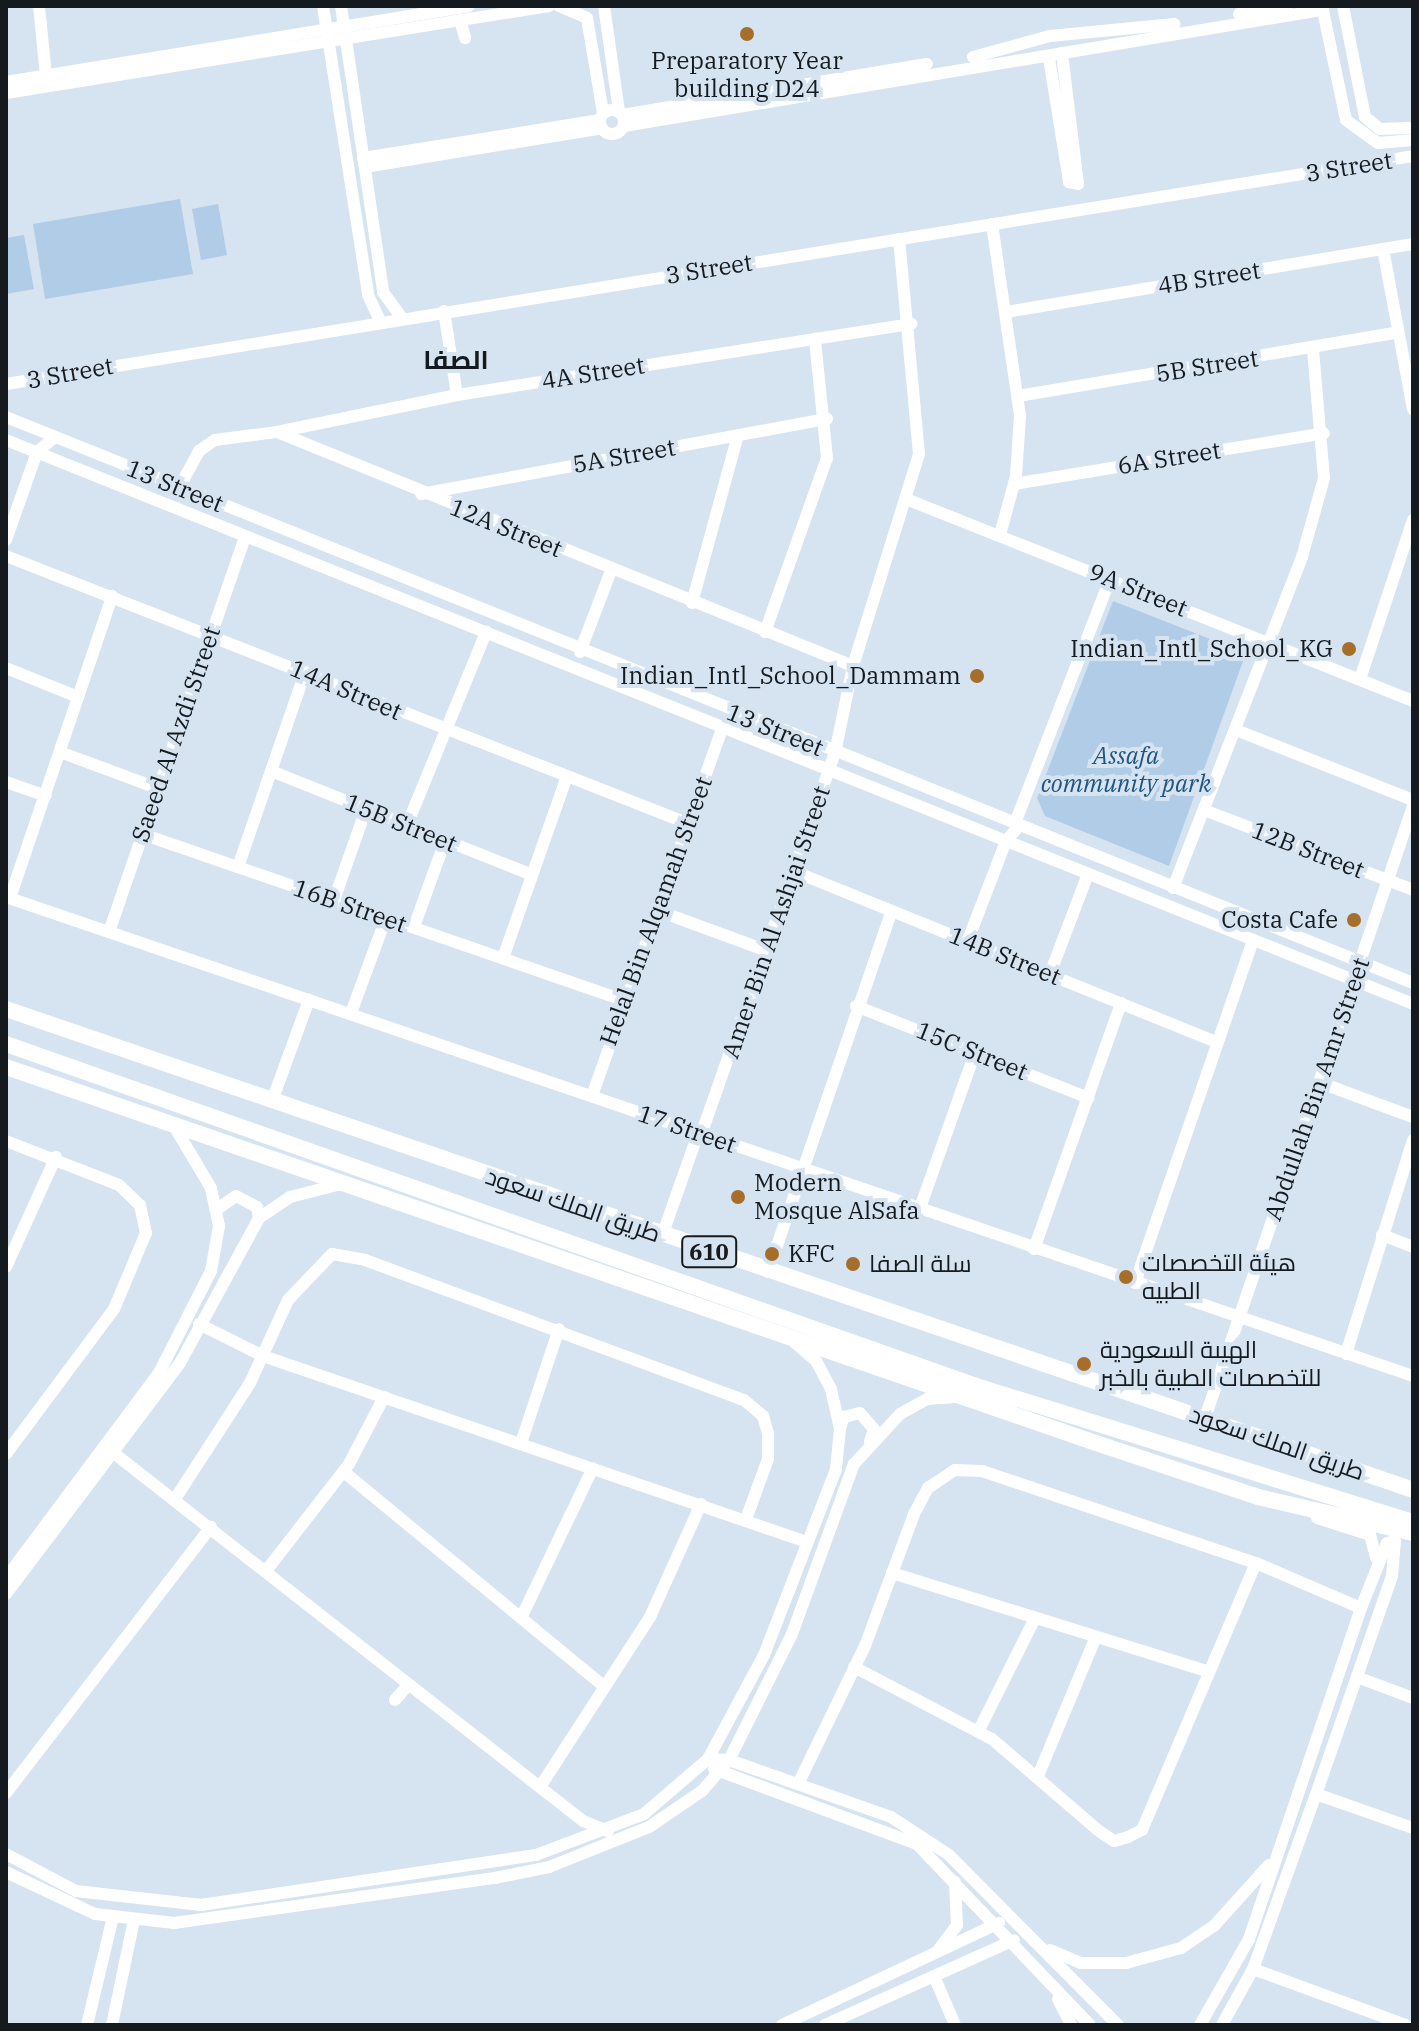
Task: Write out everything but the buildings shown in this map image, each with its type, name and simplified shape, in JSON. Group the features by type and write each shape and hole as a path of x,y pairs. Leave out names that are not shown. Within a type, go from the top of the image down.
{"main road":[{"name":"طريق الملك سعود","path":"6,1009 662,1236 1413,1490"},
{"name":"طريق الملك سعود","path":"6,1044 976,1386 1413,1522"},
{"path":"6,1067 353,1182 794,1342 956,1397 1258,1497 1413,1533"}],"street":[{"path":"39,6 52,79"},
{"path":"323,6 368,295 380,321"},
{"path":"341,6 383,292 402,318"},
{"path":"6,82 183,62 328,38 445,8 469,6"},
{"path":"346,34 549,6"},
{"path":"559,6 587,18 602,121 611,134 622,117 604,6"},
{"path":"622,117 1048,57 1062,47 1287,6"},
{"path":"364,162 1044,40 1062,47 1322,8 1336,97 1364,138"},
{"path":"1342,8 1365,117 1364,138"},
{"path":"460,20 465,38"},
{"path":"1044,40 1069,182 1078,184 1062,47"},
{"path":"6,93 52,79"},
{"path":"1365,117 1380,129 1413,128"},
{"path":"343,132 359,130"},
{"path":"1364,138 1413,140"},
{"name":"3 Street","path":"6,384 1413,156"},
{"path":"358,224 372,221"},
{"path":"992,224 1018,396 1014,484 1000,535"},
{"name":"Amer Bin Al Ashjai Street","path":"662,1236 835,753 853,666 919,454 911,324 899,239"},
{"name":"4B Street","path":"1006,312 1413,244"},
{"path":"1383,249 1396,333 1413,409"},
{"path":"368,295 383,292"},
{"path":"444,311 457,395"},
{"name":"4A Street","path":"277,432 457,395 911,324"},
{"name":"5B Street","path":"1018,396 1396,333"},
{"path":"765,632 827,458 827,419 815,339"},
{"path":"1173,888 1270,642 1324,478 1324,433 1313,349"},
{"name":"13 Street","path":"6,417 580,652 1413,983"},
{"name":"5A Street","path":"421,494 827,419"},
{"path":"179,488 199,451 215,440 277,432"},
{"name":"12A Street","path":"277,432 421,494 853,666"},
{"name":"6A Street","path":"1014,484 1324,433"},
{"path":"692,603 738,435"},
{"path":"6,540 37,452 55,437"},
{"name":"13 Street","path":"6,440 1413,1004"},
{"name":"9A Street","path":"906,499 1413,701"},
{"path":"1360,679 1413,520"},
{"name":"Saeed Al Azdi Street","path":"109,932 209,633 245,537"},
{"name":"14A Street","path":"6,556 209,633 445,732 687,823"},
{"path":"580,652 611,571"},
{"path":"968,940 1006,841 1018,824 1110,579"},
{"path":"8,898 46,796 112,596"},
{"path":"407,825 486,632"},
{"path":"6,668 78,697"},
{"path":"238,867 305,672"},
{"name":"Helal Bin Alqamah Street","path":"592,1096 623,1000 722,728"},
{"path":"1236,730 1413,800"},
{"path":"60,752 157,788"},
{"name":"15B Street","path":"271,771 532,875"},
{"path":"503,958 566,779"},
{"path":"6,782 46,796"},
{"name":"Abdullah Bin Amr Street","path":"1205,1418 1236,1319 1321,1083 1413,806"},
{"path":"334,900 366,809"},
{"name":"12B Street","path":"1204,810 1413,890"},
{"name":"16B Street","path":"142,834 623,1000"},
{"path":"414,927 445,841"},
{"name":"14B Street","path":"793,871 1217,1042"},
{"path":"1050,974 1088,874"},
{"name":"17 Street","path":"8,898 920,1208 1236,1319 1413,1376"},
{"path":"656,910 765,950"},
{"path":"768,1272 806,1170 856,1006 891,912"},
{"path":"351,1013 386,918"},
{"path":"1135,1283 1253,940"},
{"path":"272,1101 309,1000"},
{"path":"1034,1249 1121,1003"},
{"name":"15C Street","path":"856,1006 976,1050 1088,1098"},
{"path":"920,1208 976,1050"},
{"path":"1321,1083 1413,1117"},
{"path":"6,1578 159,1373 211,1271 216,1210 201,1161 177,1131"},
{"path":"1346,1354 1413,1140"},
{"path":"6,1141 56,1157 119,1185 140,1205 146,1233 114,1309 10,1439 6,1454"},
{"path":"7,1265 56,1157"},
{"path":"6,1594 115,1454 199,1324 259,1218 290,1197 353,1182"},
{"path":"216,1210 228,1198 246,1198 259,1218"},
{"path":"1382,1235 1413,1247"},
{"path":"175,1499 263,1356 293,1292 332,1254 559,1329 715,1385 763,1416 768,1459 746,1519"},
{"path":"199,1324 263,1356 807,1542"},
{"path":"521,1443 559,1329"},
{"path":"794,1342 816,1361 840,1429"},
{"path":"266,1571 344,1472 384,1397"},
{"path":"6,1872 54,1900 113,1917 134,1920 247,1916 549,1867 649,1827 718,1775 729,1760 792,1634 854,1464 869,1444 927,1399 956,1397"},
{"path":"6,1854 76,1891 201,1905 536,1855 608,1831 644,1814 708,1759 764,1655 836,1469 844,1417 860,1413 874,1429 869,1444"},
{"path":"115,1454 583,1821 608,1831"},
{"path":"521,1618 593,1468"},
{"path":"799,1782 854,1667 928,1488 955,1470 982,1471 1256,1563 1361,1608"},
{"path":"344,1472 602,1685"},
{"path":"1258,1497 1370,1535 1378,1545 1375,1572"},
{"path":"540,1787 602,1685 650,1617 701,1504"},
{"path":"6,1793 211,1527"},
{"path":"1222,2025 1253,1969 1392,1576 1413,1540"},
{"path":"1200,2025 1243,1950 1361,1608 1387,1543 1395,1541 1392,1576"},
{"path":"854,1667 978,1732 1038,1776 1114,1841 1142,1830 1256,1563"},
{"path":"892,1573 1209,1672"},
{"path":"978,1732 1035,1618"},
{"path":"1038,1776 1096,1637"},
{"path":"1357,1677 1413,1698"},
{"path":"395,1700 409,1684"},
{"path":"708,1759 729,1760 799,1782 891,1817 949,1855 1118,2025"},
{"path":"708,1759 718,1775 917,1844 999,1923 1090,2025"},
{"path":"1316,1794 1413,1828"},
{"path":"1044,1948 1081,1963 1126,1963 1181,1948 1214,1926 1278,1853"},
{"path":"936,1953 957,1925 954,1879"},
{"path":"87,2025 113,1917"},
{"path":"112,2025 134,1920"},
{"path":"791,2023 999,1923"},
{"path":"825,2025 854,2019 934,1976 1014,1940"},
{"path":"1253,1969 1406,2025"},
{"path":"934,1976 955,2025"},
{"path":"1046,1979 1067,2023"}],"green space":[{"path":"180,199 193,274 45,299 33,224"},
{"path":"218,204 227,255 201,260 192,209"},
{"path":"24,235 34,289 6,294 6,238"},
{"name":"Assafa community park","path":"1113,601 1246,653 1169,866 1045,816 1037,798"}],"place":[{"name":"Preparatory Year building D24","path":"747,34"},
{"name":"Indian_Intl_School_KG","path":"1349,649"},
{"name":"Indian_Intl_School_Dammam","path":"977,676"},
{"name":"Costa Cafe","path":"1354,920"},
{"name":"Modern Mosque AlSafa","path":"738,1197"},
{"name":"KFC","path":"772,1254"},
{"name":"سلة الصفا","path":"853,1264"},
{"name":"هيئة التخصصات الطبيه","path":"1126,1277"},
{"name":"الهيىة السعودية للتخصصات الطبية بالخبر","path":"1084,1364"}],"district":[{"name":"الصفا","path":"456,360"}]}
